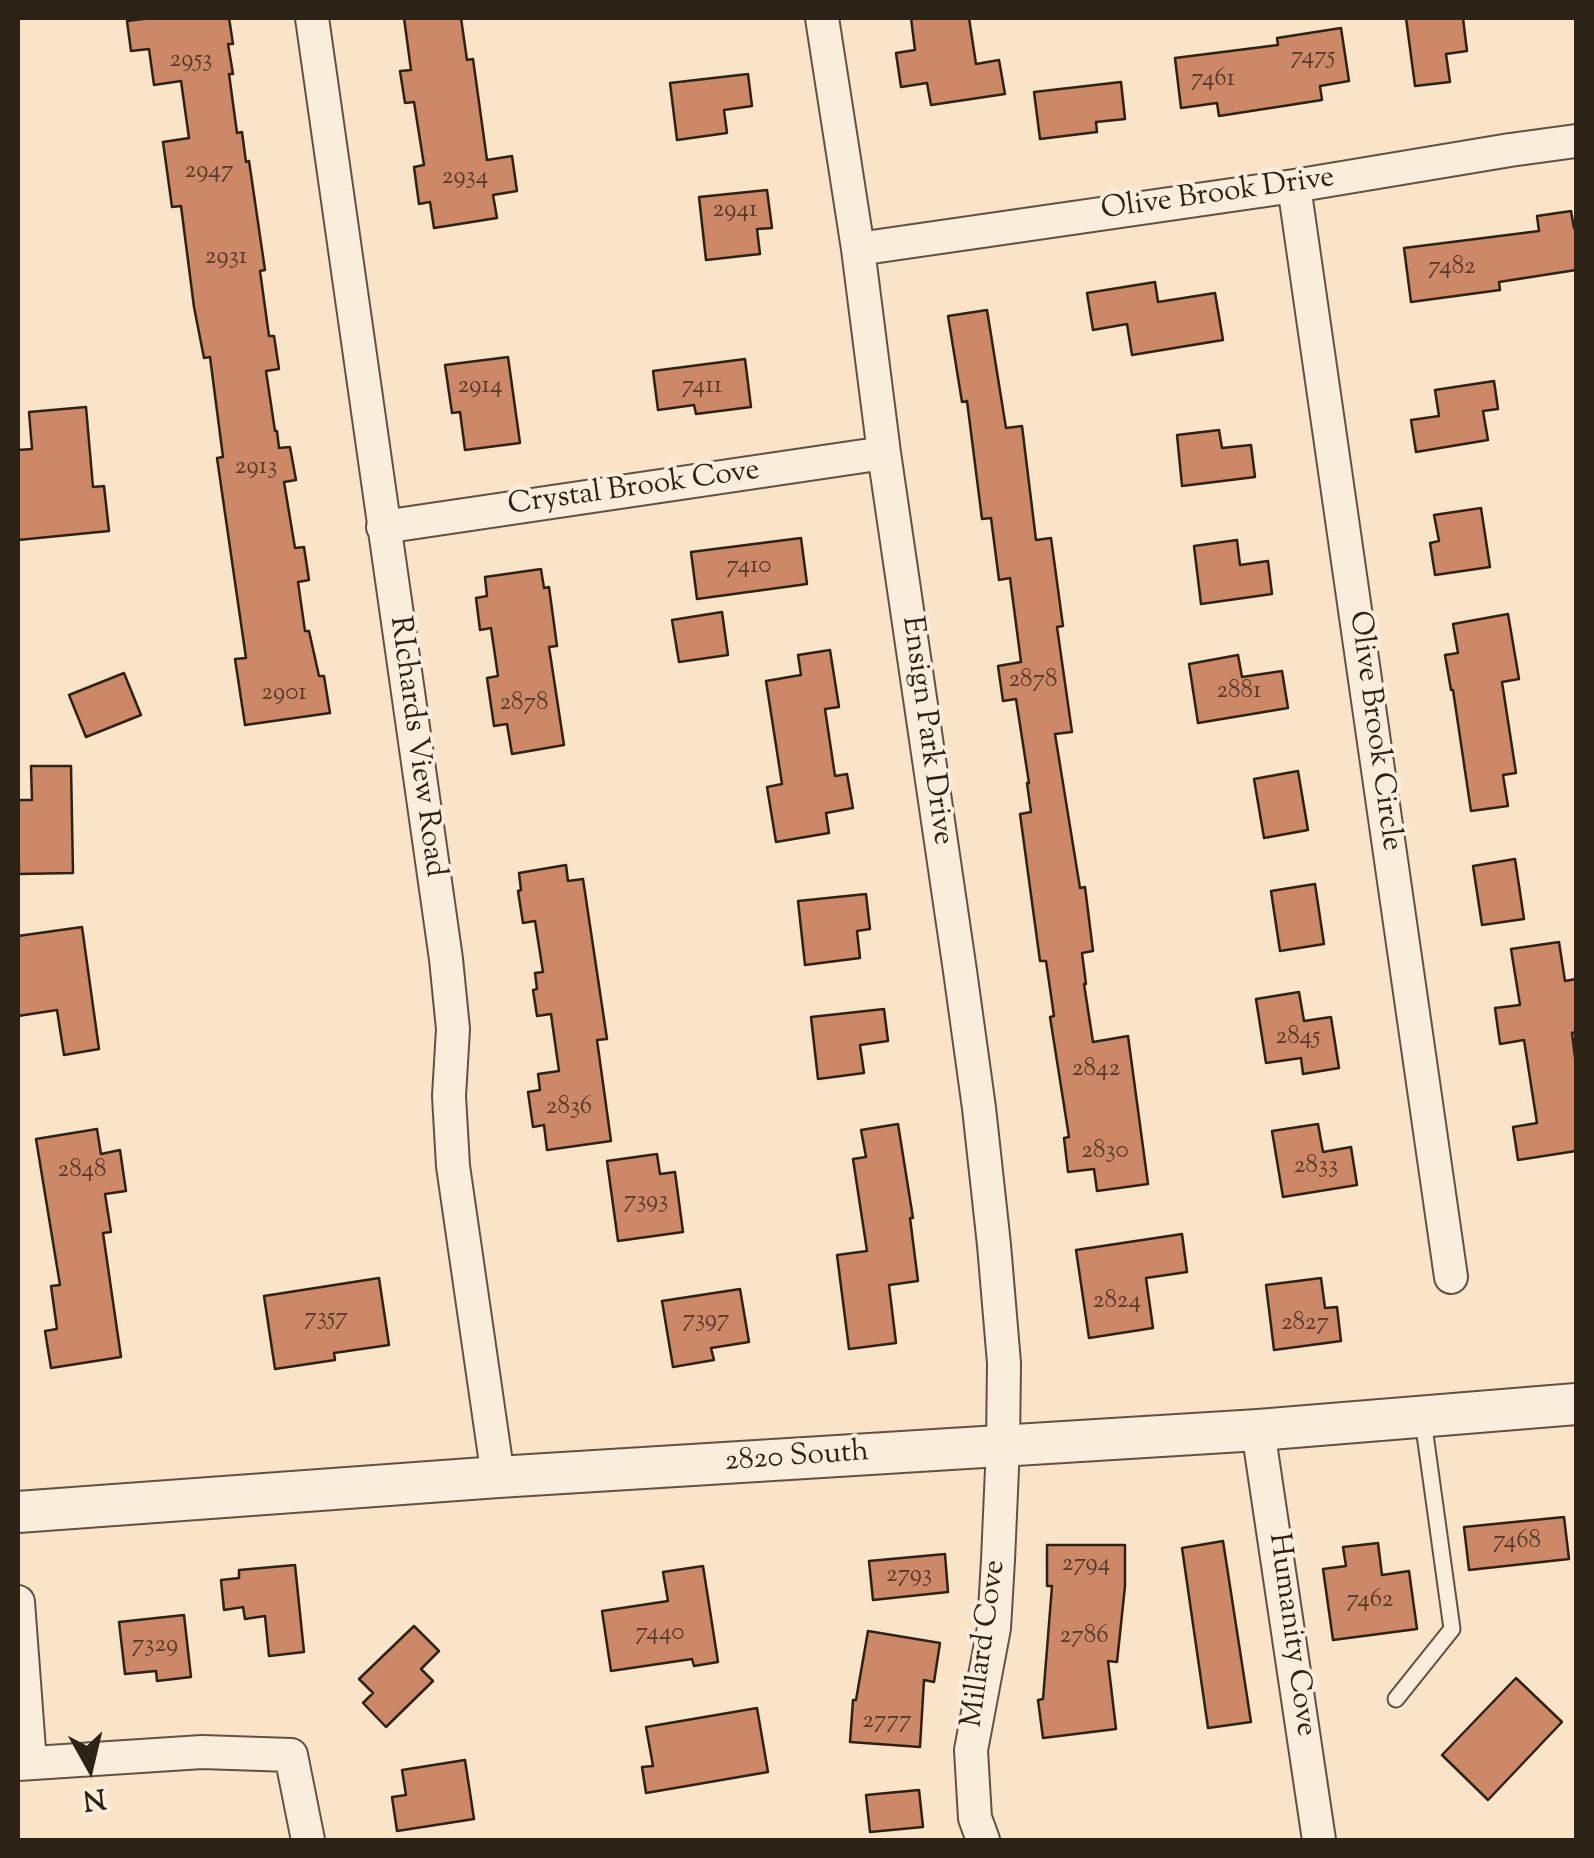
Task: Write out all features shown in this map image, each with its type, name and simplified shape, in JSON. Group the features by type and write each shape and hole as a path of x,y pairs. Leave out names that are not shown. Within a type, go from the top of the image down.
{"street":[{"name":"RIchards View Road","path":"312,18 446,959 454,1029 449,1096 453,1166 498,1477"},
{"name":"Ensign Park Drive","path":"822,18 979,1108 1004,1363 1003,1446"},
{"name":"Olive Brook Drive","path":"858,249 1576,141"},
{"name":"Olive Brook Circle","path":"1294,186 1451,1276"},
{"name":"Crystal Brook Cove","path":"383,527 884,453"},
{"name":"2820 South","path":"18,1512 498,1477 1258,1430 1576,1404"},
{"name":"Humanity Cove","path":"1258,1430 1319,1840"},
{"name":"Millard Cove","path":"983,1840 975,1818 971,1750 994,1628 1003,1446"},
{"path":"18,1602 24,1764 202,1752 291,1755 308,1840"}],"lane":[{"path":"1396,1699 1452,1629 1423,1416"}],"building":[{"path":"229,18 233,74 229,74 237,133 242,132 246,162 249,161 265,270 260,271 269,336 274,336 279,369 266,371 279,448 290,447 296,480 284,482 295,548 304,547 309,580 298,582 305,631 309,631 319,676 324,676 330,713 245,725 235,659 246,658 217,458 223,457 210,357 204,358 181,206 172,207 163,142 189,138 181,81 154,85 149,49 131,51 127,21"},
{"path":"404,18 461,18 467,60 473,59 487,160 512,156 517,191 493,195 497,218 434,228 430,202 419,204 414,167 424,165 414,102 405,103 400,71 411,70"},
{"path":"911,18 969,18 976,64 999,60 1005,94 931,105 927,83 901,87 896,53 915,50"},
{"path":"1406,18 1463,18 1467,51 1446,54 1450,82 1415,86"},
{"path":"1341,28 1349,81 1320,86 1322,100 1219,116 1217,103 1181,108 1175,58 1278,45 1277,38"},
{"path":"748,74 752,106 724,110 727,133 677,140 670,83"},
{"path":"1121,82 1125,119 1096,122 1097,132 1040,139 1034,92"},
{"path":"767,190 772,228 757,229 760,254 706,260 699,197"},
{"path":"1571,211 1576,228 1576,270 1499,282 1500,290 1411,302 1404,248 1539,231 1537,216"},
{"path":"1155,282 1158,302 1215,293 1223,340 1132,355 1127,324 1093,330 1087,293"},
{"path":"987,310 1006,428 1022,426 1036,540 1051,538 1063,626 1057,627 1072,732 1055,734 1080,888 1085,887 1093,951 1082,953 1093,1042 1128,1036 1148,1184 1097,1191 1094,1169 1068,1172 1064,1138 1069,1137 1050,1017 1054,1016 1046,961 1040,961 1020,814 1031,812 1029,783 1016,699 1003,701 998,666 1021,662 1010,578 999,580 991,518 982,519 967,401 962,402 948,316"},
{"path":"508,357 520,443 465,450 460,412 452,413 445,365"},
{"path":"745,359 751,407 696,414 694,405 658,410 653,371"},
{"path":"1494,381 1498,409 1483,411 1488,440 1416,452 1411,420 1439,416 1435,390"},
{"path":"86,407 93,487 104,486 109,531 18,540 18,450 32,449 29,412"},
{"path":"1219,430 1222,448 1251,445 1255,477 1182,486 1177,435"},
{"path":"1481,508 1490,567 1435,575 1430,543 1439,541 1434,515"},
{"path":"801,538 807,584 697,599 691,552"},
{"path":"1237,540 1240,565 1268,561 1272,594 1201,604 1194,546"},
{"path":"541,569 544,588 549,587 557,646 549,647 564,745 512,754 507,724 494,726 487,678 498,676 491,628 480,630 476,598 487,596 485,577"},
{"path":"722,612 728,655 679,662 672,620"},
{"path":"1508,614 1519,679 1502,682 1516,773 1503,775 1508,806 1471,811 1445,655 1458,653 1453,624"},
{"path":"830,650 839,707 825,709 835,776 847,774 853,808 826,813 829,833 776,842 767,787 782,784 766,681 801,675 798,655"},
{"path":"1238,655 1242,677 1282,671 1288,708 1198,723 1189,664"},
{"path":"124,673 141,715 86,737 69,695"},
{"path":"31,766 71,766 73,873 19,874 18,800 32,800"},
{"path":"1298,771 1308,830 1264,838 1254,779"},
{"path":"1515,859 1524,919 1482,925 1473,866"},
{"path":"566,865 568,881 583,879 607,1039 597,1040 611,1141 547,1150 544,1125 533,1127 528,1092 540,1090 538,1074 559,1071 551,1014 537,1016 535,973 543,972 535,921 523,923 519,873"},
{"path":"1315,884 1324,944 1280,951 1271,891"},
{"path":"866,894 870,929 857,931 860,958 805,965 798,901"},
{"path":"82,927 99,1049 64,1055 57,1010 18,1016 18,936"},
{"path":"1559,942 1565,981 1576,979 1576,1032 1572,1033 1576,1151 1518,1160 1513,1127 1537,1123 1524,1040 1500,1044 1495,1008 1520,1005 1511,949"},
{"path":"1299,992 1304,1021 1331,1017 1339,1068 1303,1074 1301,1058 1266,1063 1256,999"},
{"path":"884,1009 888,1041 860,1045 864,1073 818,1079 811,1017"},
{"path":"898,1124 913,1218 918,1281 889,1285 896,1343 849,1349 837,1255 867,1251 853,1159 866,1157 861,1130"},
{"path":"1318,1124 1323,1152 1351,1147 1357,1185 1283,1197 1272,1131"},
{"path":"97,1129 101,1154 120,1150 126,1191 105,1194 111,1232 103,1233 121,1357 51,1368 45,1331 57,1329 51,1286 60,1285 36,1139"},
{"path":"657,1154 660,1174 675,1172 683,1232 618,1241 607,1161"},
{"path":"1182,1234 1187,1272 1146,1278 1153,1328 1089,1338 1076,1250"},
{"path":"379,1278 389,1345 334,1353 335,1360 275,1369 264,1296"},
{"path":"1321,1278 1325,1308 1337,1307 1341,1341 1274,1350 1266,1285"},
{"path":"740,1289 749,1342 711,1348 714,1360 673,1367 662,1301"},
{"path":"1564,1517 1569,1559 1469,1570 1464,1527"},
{"path":"1223,1541 1251,1722 1208,1728 1182,1548"},
{"path":"1378,1543 1382,1575 1409,1571 1417,1629 1333,1640 1323,1569 1346,1566 1343,1547"},
{"path":"1047,1545 1125,1545 1117,1662 1108,1661 1116,1729 1043,1738 1038,1700 1043,1699 1052,1586 1047,1586"},
{"path":"945,1554 948,1592 873,1600 869,1561"},
{"path":"295,1565 304,1652 269,1656 265,1616 245,1619 243,1607 224,1610 221,1580 239,1578 239,1570"},
{"path":"703,1566 718,1662 694,1666 692,1659 611,1671 602,1611 668,1601 663,1572"},
{"path":"184,1615 191,1677 157,1681 156,1671 125,1674 119,1622"},
{"path":"414,1626 439,1651 421,1669 433,1681 386,1727 363,1703 373,1693 359,1679"},
{"path":"868,1631 940,1643 934,1682 924,1680 920,1747 850,1742 853,1700"},
{"path":"1516,1678 1562,1722 1488,1800 1442,1755"},
{"path":"757,1708 768,1772 646,1793 642,1767 653,1766 646,1727"},
{"path":"465,1760 474,1819 397,1831 392,1797 406,1795 402,1770"},
{"path":"919,1790 923,1827 870,1832 866,1795"}]}
